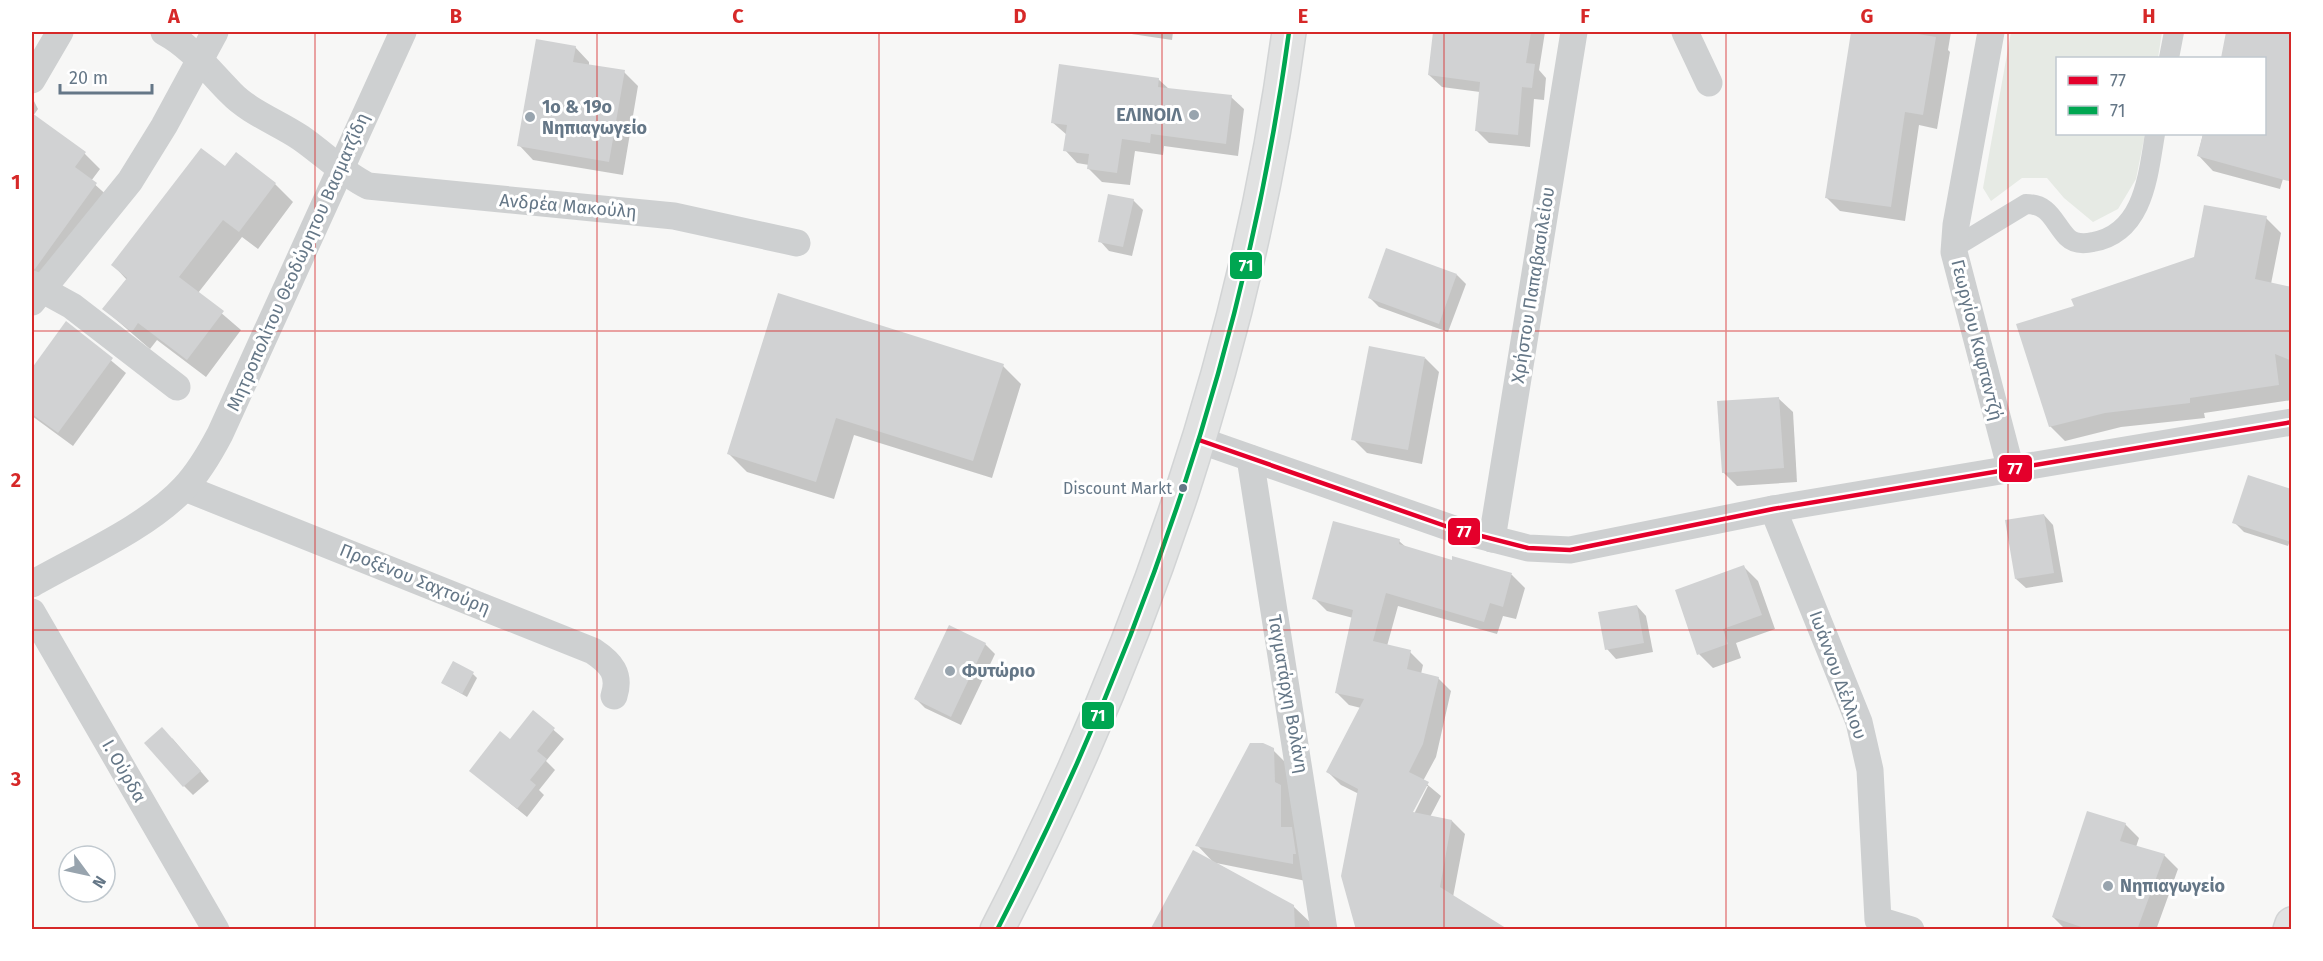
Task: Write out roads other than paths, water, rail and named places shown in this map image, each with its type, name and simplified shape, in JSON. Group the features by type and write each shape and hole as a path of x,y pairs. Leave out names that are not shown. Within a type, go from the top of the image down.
{"main road":[{"path":"997,930 1067,785 1118,665 1199,440 1223,358 1258,213 1289,32"},
{"path":"2290,930 2292,924"}],"street":[{"path":"32,80 60,32"},
{"name":"Ανδρέα Μακούλη","path":"164,32 177,39 200,59 232,94 303,139 340,170 368,186 674,216 797,243"},
{"path":"177,387 72,306 35,292 130,181 215,32"},
{"name":"Μητροπολίτου Θεοδώρητου Βασματζίδη","path":"32,584 137,525 185,488 220,434 403,32"},
{"name":"Χρήστου Παπαβασιλείου","path":"1492,539 1575,32"},
{"path":"1685,32 1709,83"},
{"name":"Γεωργίου Καφταντζή","path":"1991,32 1954,247 1957,269 2012,470"},
{"path":"2169,57 2174,32"},
{"path":"1954,247 2026,204 2046,209 2067,237 2075,242 2094,242 2117,234 2134,216 2141,200 2156,135"},
{"path":"1199,440 1454,529 1528,548 1576,550 1773,509 2292,422"},
{"name":"Ταγματάρχη Βολάνη","path":"1250,458 1324,930"},
{"name":"Προξένου Σαχτούρη","path":"185,488 593,651 612,667 618,684 614,696"},
{"name":"Ιωάννου Δέλλιου","path":"1773,509 1858,722 1870,770 1878,920 1911,930"},
{"name":"Ι. Ούρδα","path":"32,612 216,930"}],"place":[{"name":"ΕΛΙΝΟΙΛ","path":"1194,115"},
{"name":"1ο & 19ο Νηπιαγωγείο","path":"530,117"},
{"name":"Discount Markt","path":"1183,488"},
{"name":"Φυτώριο","path":"950,671"},
{"name":"Νηπιαγωγείο","path":"2108,886"}]}
